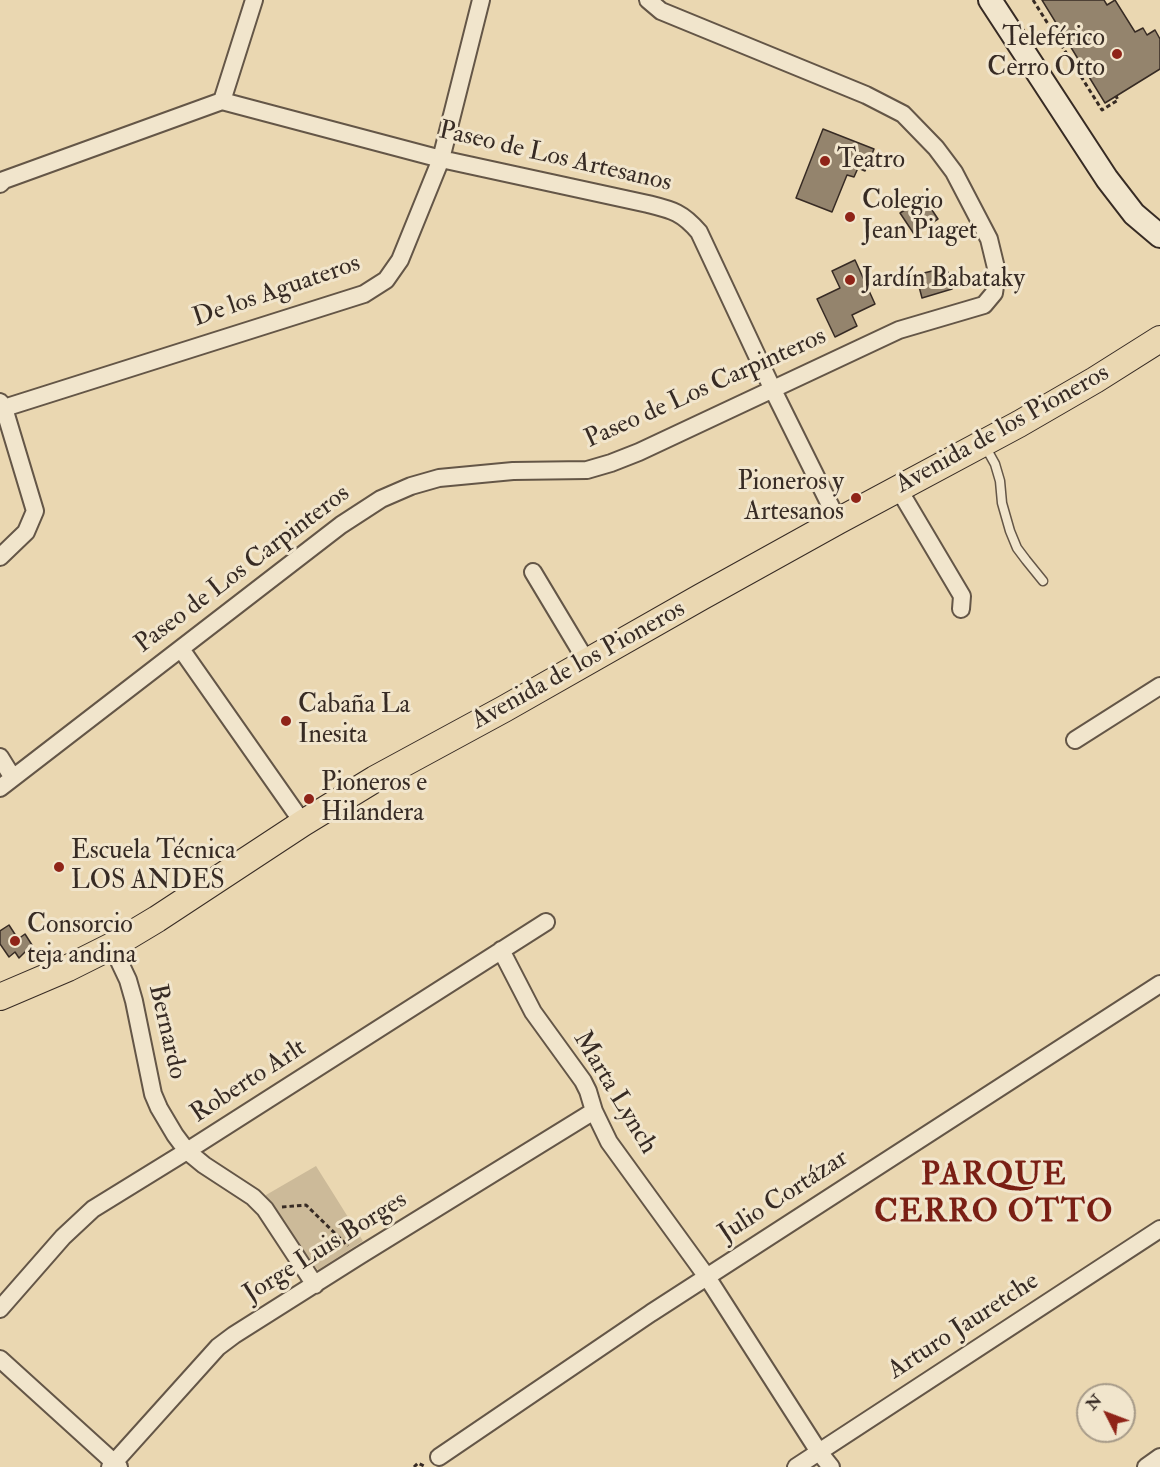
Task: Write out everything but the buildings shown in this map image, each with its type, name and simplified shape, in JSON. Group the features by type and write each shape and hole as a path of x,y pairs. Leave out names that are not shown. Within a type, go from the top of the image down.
{"main road":[{"path":"990,0 1107,179 1134,214 1160,236"},
{"name":"Avenida de los Pioneros","path":"0,997 112,946 158,919 303,823 375,779 504,710 838,521 983,443 1095,380 1160,339"}],"street":[{"path":"1,180 222,101 254,0"},
{"name":"De los Aguateros","path":"2,405 364,294 386,280 400,260 441,159 481,0"},
{"name":"Paseo de Los Carpinteros","path":"7,783 341,525 381,499 411,486 439,478 513,471 587,470 611,463 899,330 984,305 994,293 997,272 989,239 954,172 936,148 903,114 866,95 661,11 648,0"},
{"name":"Paseo de Los Artesanos","path":"222,101 441,159 673,210 687,219 699,231 772,390 838,521"},
{"path":"0,557 26,532 35,511 2,405"},
{"path":"898,489 962,596 961,609"},
{"path":"533,572 588,662"},
{"path":"181,649 303,823"},
{"path":"1075,741 1160,686"},
{"path":"0,757 7,783"},
{"name":"Roberto Arlt","path":"0,1309 63,1237 93,1209 546,922"},
{"name":"Bernardo","path":"112,946 128,980 134,1001 153,1094 175,1135 187,1151 204,1165 253,1197 265,1209 315,1285"},
{"name":"Marta Lynch","path":"501,950 533,1012 583,1081 609,1142 707,1277 819,1452 831,1467"},
{"name":"Julio Cortázar","path":"432,1462 651,1313 1160,984"},
{"name":"Jorge Luis Borges","path":"114,1465 218,1347 234,1335 594,1111"},
{"name":"Arturo Jauretche","path":"796,1467 1160,1229"},
{"path":"0,1359 114,1465"},
{"path":"1146,1467 1160,1457"}],"lane":[{"path":"983,443 995,464 1000,481 1002,503 1017,548 1043,581"}],"path":[{"path":"1033,0 1101,110 1118,100 1116,96"},
{"path":"265,1209 306,1205 359,1256"},
{"path":"414,1467 418,1463 432,1462"}],"shaded area":[{"path":"316,1166 363,1241 318,1270 265,1209 266,1195"}],"place":[{"name":"Teleférico Cerro Otto","path":"1117,54"},
{"name":"Teatro","path":"825,161"},
{"name":"Colegio Jean Piaget","path":"850,217"},
{"name":"Jardín Babataky","path":"850,280"},
{"name":"Pioneros y Artesanos","path":"856,498"},
{"name":"Cabaña La Inesita","path":"286,721"},
{"name":"Pioneros e Hilandera","path":"309,799"},
{"name":"Escuela Técnica LOS ANDES","path":"59,867"},
{"name":"Consorcio teja andina","path":"15,941"}],"district":[{"name":"PARQUE CERRO OTTO","path":"994,1196"}]}
